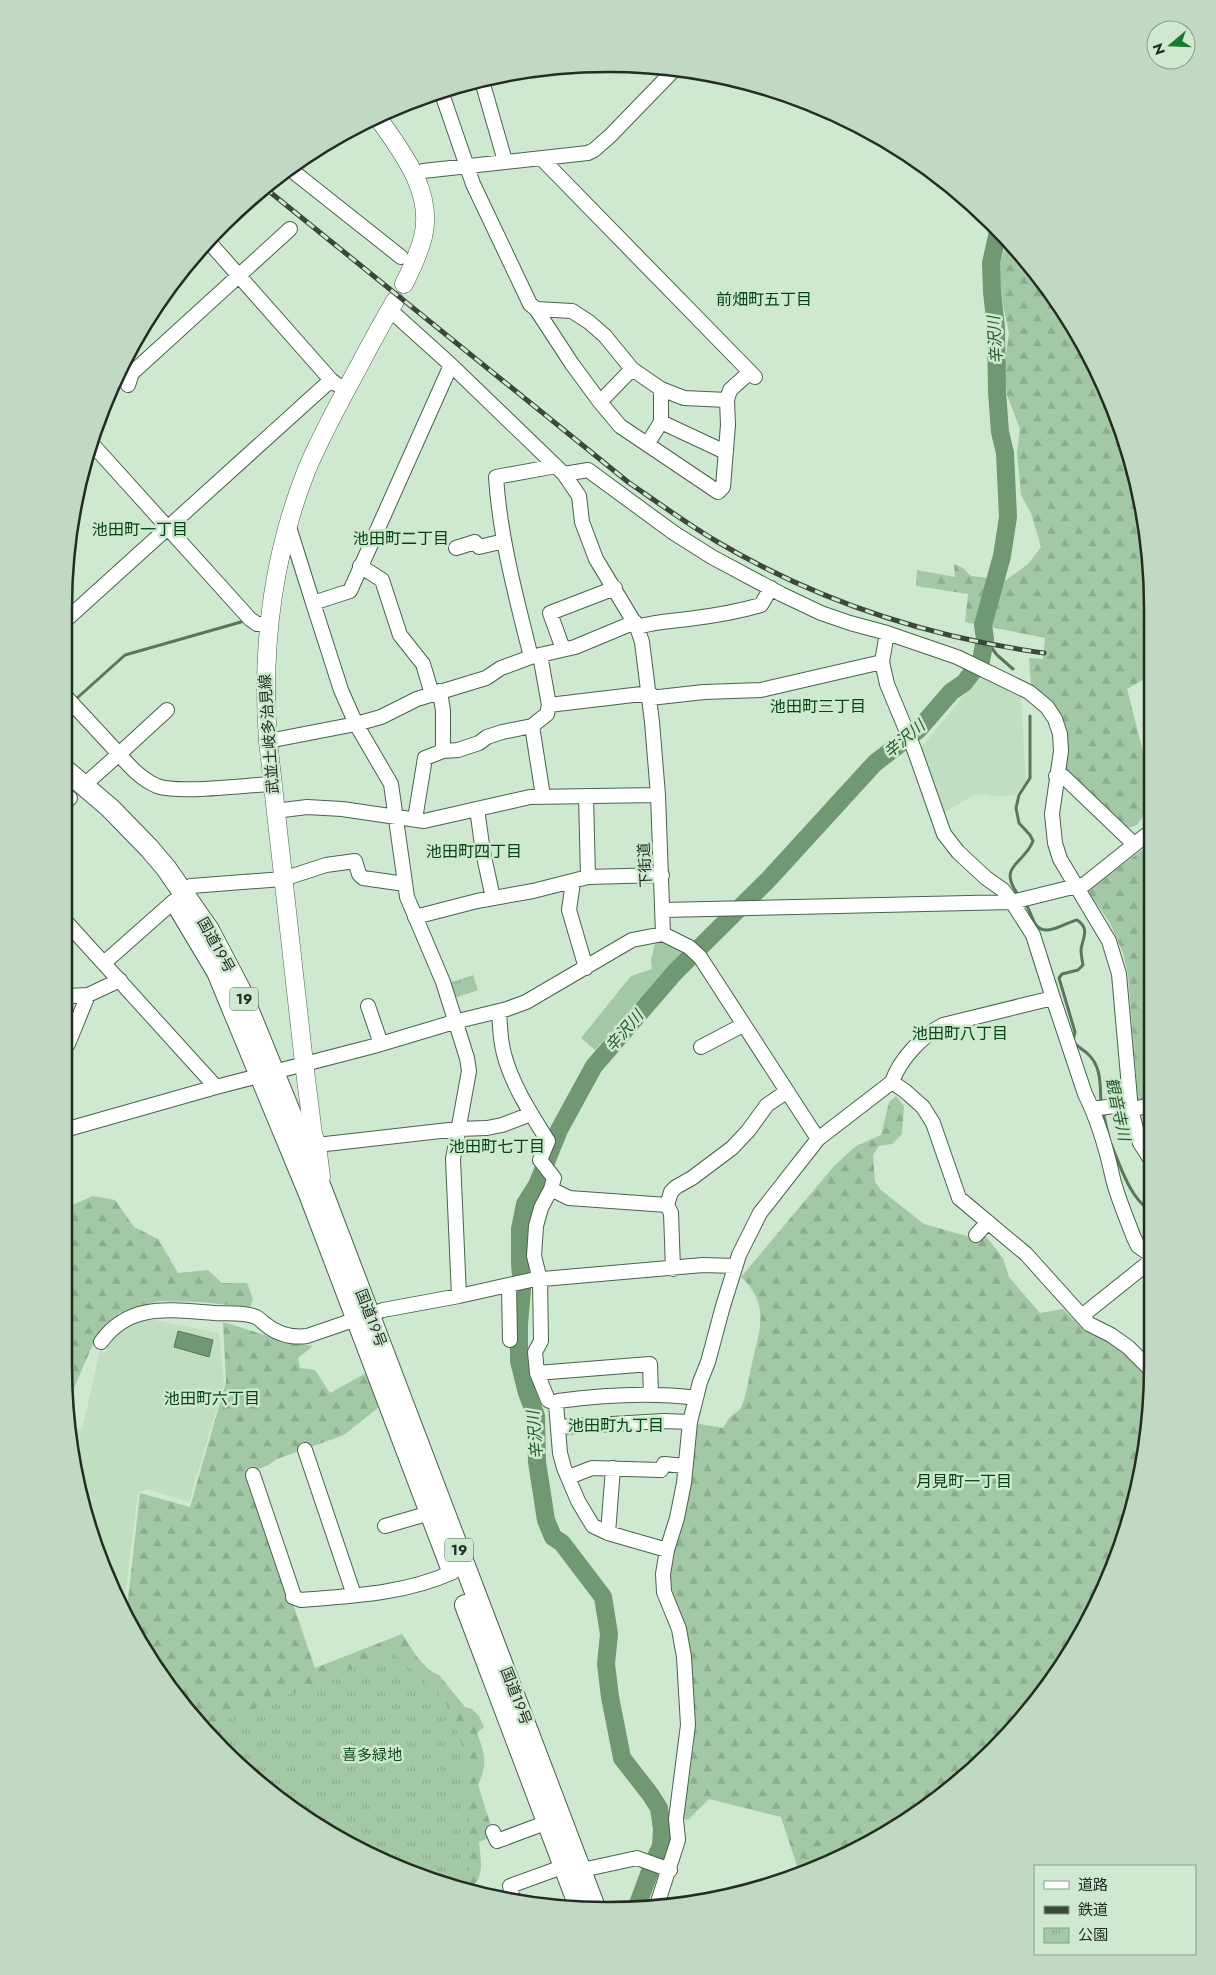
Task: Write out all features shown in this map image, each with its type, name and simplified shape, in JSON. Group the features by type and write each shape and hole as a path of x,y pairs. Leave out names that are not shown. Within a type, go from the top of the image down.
{"highway":[{"name":"国道19号","path":"72,775 110,808 149,848 179,896 322,1190 362,1316 430,1513 548,1822 591,1902"},
{"name":"国道19号","path":"72,797 113,828 179,896"},
{"name":"国道19号","path":"266,1073 309,1194 362,1316 573,1868 579,1901"}],"main road":[{"path":"381,123 415,174 423,199 426,219 424,236 418,254 404,284"},
{"name":"武並土岐多治見線","path":"322,1190 304,1064 272,784 264,684 275,578 307,469 345,391 392,306"}],"street":[{"path":"415,174 423,171 505,161 574,156 594,150 668,76"},
{"path":"484,88 505,161"},
{"path":"444,99 466,166 530,304 536,309 572,364 620,426 718,492 723,487 728,425 727,400 730,390 753,375 541,158"},
{"path":"295,173 400,257"},
{"path":"128,385 132,374 290,229"},
{"path":"213,246 331,380 345,391"},
{"name":"下街道","path":"392,306 560,470 579,496 582,522 596,559 636,624 642,642 650,695 658,795 663,934"},
{"path":"536,309 572,312 589,322 605,336 632,368 661,389 684,398 727,400"},
{"path":"313,603 350,591 451,365"},
{"path":"600,402 632,368"},
{"path":"72,614 331,380"},
{"path":"648,444 661,422 661,389"},
{"path":"661,422 721,450 726,450"},
{"path":"97,450 250,619 257,624 269,624"},
{"path":"416,819 425,758 479,743 487,737 502,732 532,726 547,714 549,705 504,540 498,512 496,476 560,470 588,470 682,538 712,557 771,588 821,613 957,656 1029,692 1047,707 1055,719 1060,734 1060,751 1052,814 1054,843 1060,859 1109,941 1119,974 1131,1110 1140,1143 1144,1149"},
{"path":"289,527 341,690 356,724 391,784 407,897 443,982 454,1022 467,1058 469,1071 453,1159 460,1296"},
{"path":"456,548 475,542 476,546 479,547 504,540"},
{"path":"360,566 382,580 400,635 423,664 436,692 443,711 443,752"},
{"path":"563,649 550,613 615,588"},
{"path":"268,740 356,724 382,717 407,703 436,692 486,678 501,668 535,656 591,641 636,624 740,611 761,605 771,588"},
{"path":"887,633 882,662 887,684 912,745 944,834 958,852 986,878 1019,900 1085,1094 1098,1107 1136,1243 1144,1251"},
{"path":"549,705 650,695 761,690 882,662"},
{"path":"72,703 137,774 158,786 181,789 272,784"},
{"path":"91,779 167,710"},
{"path":"532,726 543,796"},
{"path":"1056,776 1064,777 1134,844"},
{"path":"275,810 342,809 432,820 518,799 543,796 658,795"},
{"path":"586,796 588,877"},
{"path":"478,809 483,852 494,898"},
{"path":"663,910 1019,900 1077,887 1092,879 1144,836"},
{"path":"104,963 191,886 283,879 326,865 355,861 359,874 363,878 405,884"},
{"path":"415,917 588,877 662,875"},
{"path":"573,882 569,910 586,968"},
{"path":"72,928 216,1086"},
{"path":"72,1128 216,1086 381,1044 454,1022 499,1011 526,1002 632,940 663,934 689,947 704,963 818,1139"},
{"path":"72,996 88,996 120,980"},
{"path":"72,1034 88,996"},
{"path":"658,1900 666,1869 678,1840 676,1820 688,1725 684,1657 679,1629 664,1592 663,1574 667,1550 677,1518 684,1484 690,1422 736,1266 760,1213 818,1139 892,1082 895,1073 927,1033 943,1024 1053,998"},
{"path":"368,1006 381,1044"},
{"path":"499,1011 504,1056 531,1114 548,1141 540,1160 552,1183 568,1198 667,1205"},
{"path":"702,1047 743,1025"},
{"path":"892,1082 922,1107 933,1123 959,1198 1026,1254 1078,1312 1083,1315 1089,1324 1111,1335 1128,1347 1144,1363"},
{"path":"673,1269 671,1213 667,1205 671,1192 732,1148 748,1131 767,1105 786,1092"},
{"path":"1098,1107 1114,1106 1131,1110 1144,1106"},
{"path":"317,1145 458,1129 502,1126 531,1114"},
{"path":"552,1183 541,1208 536,1226 534,1256 541,1341 535,1352 537,1373 548,1400 556,1404"},
{"path":"976,1235 988,1222"},
{"path":"101,1342 107,1334 124,1320 136,1314 158,1310 257,1317 272,1330 287,1336 298,1337 308,1336 383,1310 536,1280 703,1265 736,1266"},
{"path":"1083,1315 1144,1270"},
{"path":"510,1340 511,1285"},
{"path":"537,1373 650,1364 651,1395"},
{"path":"556,1404 558,1401 582,1398 669,1394 696,1398"},
{"path":"556,1404 560,1453 578,1501 593,1526 608,1533 667,1550"},
{"path":"559,1427 664,1421 690,1422"},
{"path":"305,1450 354,1595"},
{"path":"568,1477 592,1468 660,1470 664,1464 685,1466"},
{"path":"608,1533 613,1468"},
{"path":"253,1475 293,1597 301,1600 385,1593 418,1585 453,1572"},
{"path":"385,1526 430,1513"},
{"path":"493,1832 496,1842 548,1822"},
{"path":"512,1893 510,1886 573,1868 637,1858 666,1869"}],"shaded area":[{"path":"979,677 1021,697 1026,781 1015,795 998,797 985,794 972,796 938,816 916,751 925,743"},
{"path":"139,1317 219,1333 224,1384 189,1502 147,1489 138,1493 125,1597 113,1572 91,1506 76,1429 82,1430 100,1350 106,1352 111,1335"},
{"path":"178,1331 213,1340 209,1357 174,1347"}],"green space":[{"path":"1005,249 1033,282 1072,340 1103,403 1125,469 1133,504 1139,538 1142,573 1144,679 1127,689 1144,755 1144,816 1137,825 1119,831 1064,777 1067,748 1064,726 1060,715 1053,706 1031,686 1029,658 1043,659 1045,638 965,622 968,594 916,586 917,570 955,577 954,564 963,568 971,576 1006,580 1028,564 1041,547 1031,513 1021,495 1017,453 1020,429 1007,395 1004,368 1009,333 998,269"},
{"path":"1144,849 1144,1099 1138,1100 1128,975 1123,953 1110,923 1088,891"},
{"path":"656,939 687,952 636,1003 595,1050 581,1038 631,976 652,969 651,960"},
{"path":"473,975 478,990 451,999 446,984"},
{"path":"896,1096 904,1106 902,1134 892,1144 879,1146 873,1155 875,1182 881,1190 924,1224 970,1237 984,1234 1003,1258 1009,1277 1040,1313 1063,1309 1081,1327 1112,1341 1144,1369 1139,1437 1125,1506 1103,1572 1072,1635 1033,1693 987,1746 934,1792 876,1831 797,1868 781,1817 709,1799 688,1820 683,1818 694,1744 694,1707 690,1652 667,1591 670,1552 694,1423 723,1428 729,1418 741,1408 746,1391 758,1339 760,1317 756,1297 741,1277 834,1166 856,1146 881,1135 889,1102"},
{"path":"93,1196 115,1200 134,1227 158,1239 178,1273 208,1270 222,1283 247,1283 253,1299 250,1307 199,1302 158,1301 119,1313 96,1337 73,1390 72,1205"},
{"path":"223,1322 284,1341 313,1346 298,1358 300,1368 315,1370 330,1393 366,1373 379,1407 344,1435 277,1459 248,1474 315,1668 402,1634 417,1657 429,1670 439,1675 465,1707 472,1709 479,1716 484,1727 477,1733 482,1747 484,1765 478,1785 491,1826 486,1830 489,1838 479,1842 481,1870 474,1885 403,1862 371,1847 340,1831 282,1792 229,1746 205,1720 163,1665 144,1635 128,1604 140,1493 190,1507 226,1382"},
{"name":"喜多緑地","path":"391,1651 444,1698 464,1751 469,1816 470,1884 403,1862 340,1831 282,1792 229,1746 211,1726"}],"waterway":[{"name":"辛沢川","path":"639,1901 661,1846 662,1829 659,1808 622,1758 610,1697 606,1664 609,1634 603,1597 562,1543 553,1537 546,1520 537,1462 536,1416 527,1393 519,1361 519,1324 522,1290 520,1229 525,1204 537,1185 559,1130 594,1066 675,972 768,880 875,763 918,730 951,692 964,683 981,661 985,639 983,625 1002,556 1008,517 1005,453 1000,432 997,392 996,328 992,292 991,263 996,239"},
{"path":"76,699 125,655 241,622"},
{"name":"観音寺川","path":"985,639 997,655 1013,669"},
{"name":"観音寺川","path":"1019,896 1010,878 1011,871 1029,849 1033,841 1019,823 1016,808 1019,795 1030,778 1030,716"},
{"name":"観音寺川","path":"1025,903 1034,922 1040,929 1050,930 1077,920 1085,930 1081,949 1083,965 1078,970 1062,974 1059,978 1075,1032 1073,1041 1093,1059 1096,1065 1100,1084 1101,1104"},
{"name":"観音寺川","path":"1103,1112 1109,1138"},
{"name":"観音寺川","path":"1111,1144 1131,1189 1144,1205"}],"railway":[{"path":"270,192 628,482 716,541 794,582 874,614 958,637 1044,653"}],"district":[{"name":"前畑町五丁目","path":"764,299"},
{"name":"池田町一丁目","path":"140,529"},
{"name":"池田町二丁目","path":"401,538"},
{"name":"池田町三丁目","path":"818,706"},
{"name":"池田町四丁目","path":"474,851"},
{"name":"池田町八丁目","path":"960,1033"},
{"name":"池田町七丁目","path":"497,1146"},
{"name":"池田町六丁目","path":"212,1398"},
{"name":"池田町九丁目","path":"616,1425"},
{"name":"月見町一丁目","path":"964,1481"}]}
